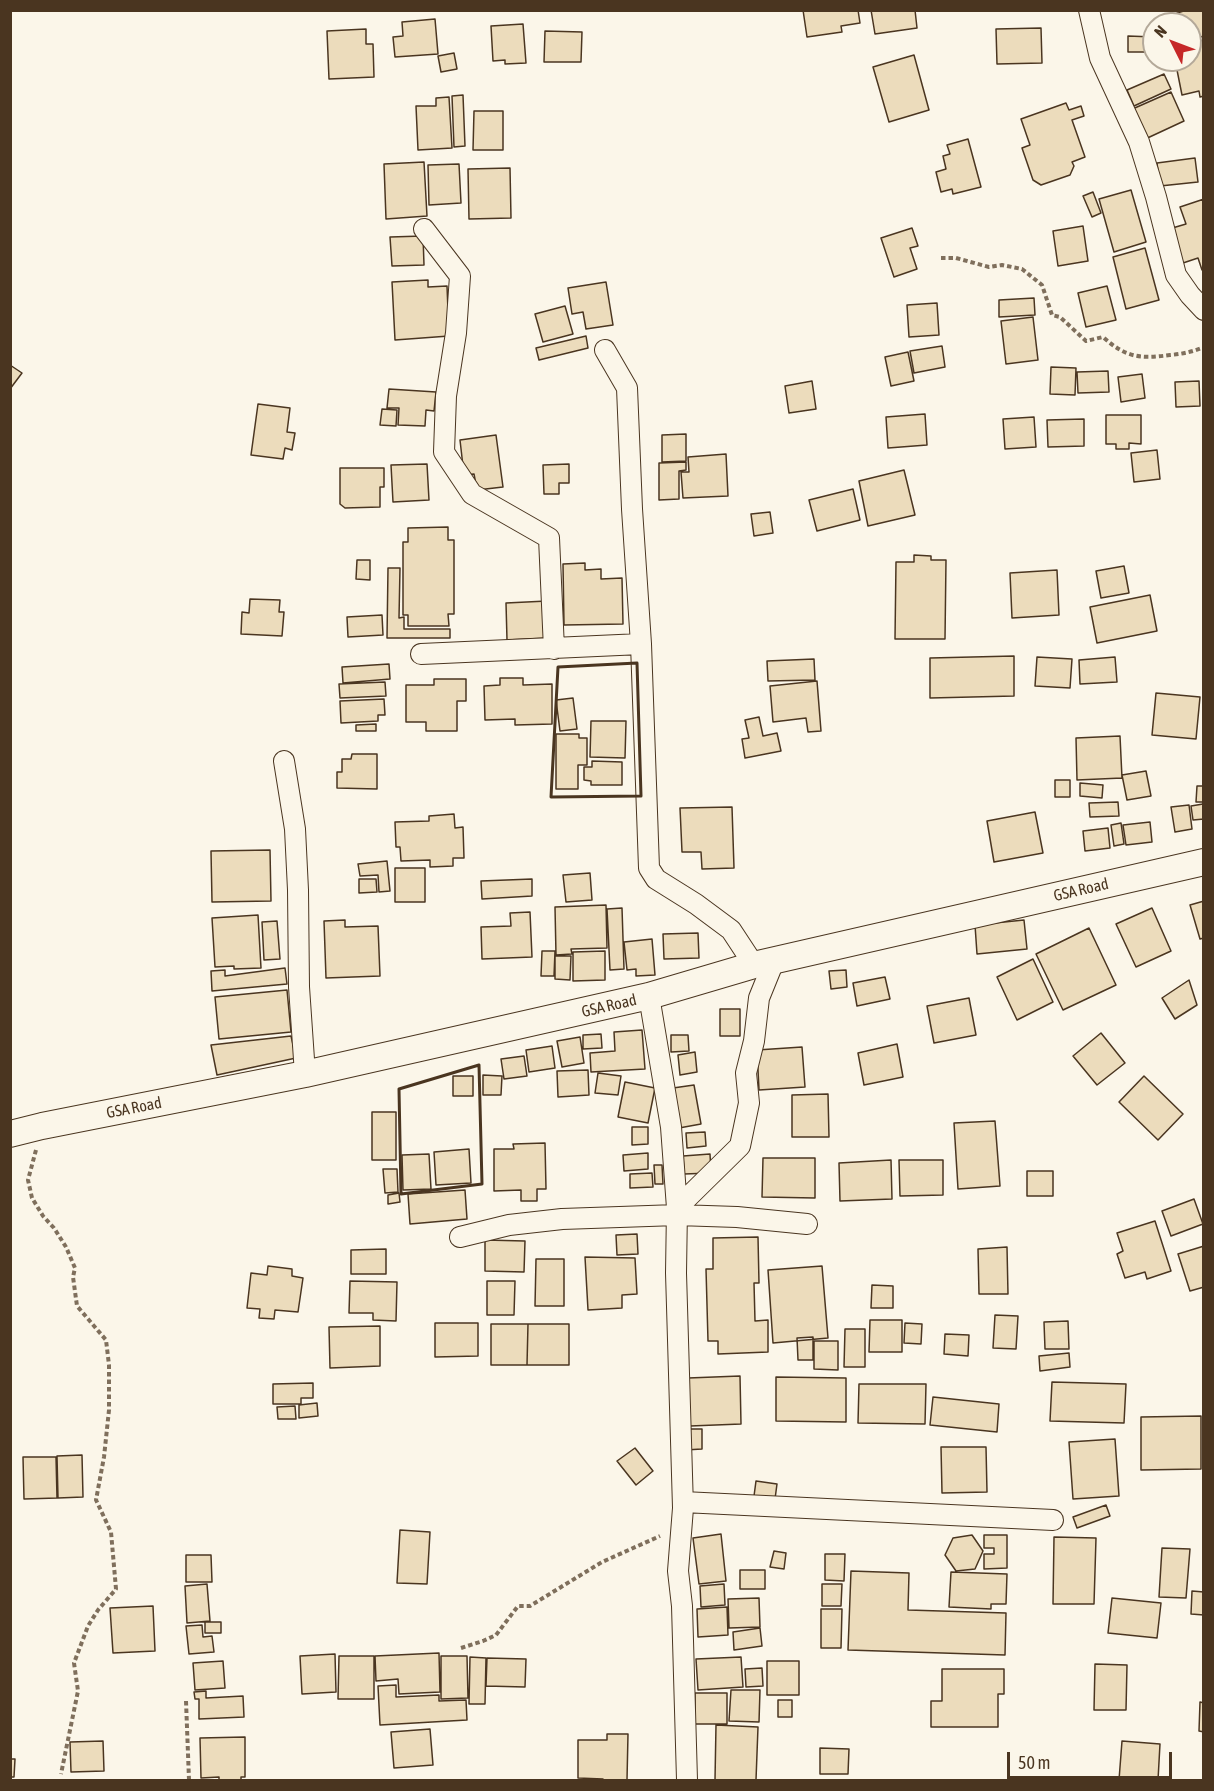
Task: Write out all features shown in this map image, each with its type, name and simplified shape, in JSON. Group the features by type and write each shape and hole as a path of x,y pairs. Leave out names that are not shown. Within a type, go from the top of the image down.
{"street":[{"path":"1089,10 1100,58 1139,142 1176,275 1203,310"},
{"path":"424,229 460,276 456,333 446,396 444,452 472,494 549,538 554,649"},
{"path":"605,350 627,388 641,644 649,868 656,879 696,904 731,930 764,963 754,1041 746,1073 749,1103 740,1146 677,1212"},
{"path":"421,654 641,644"},
{"path":"284,760 295,829 299,987 305,1074"},
{"name":"GSA Road","path":"10,1134 305,1074 649,996 764,963 1203,862"},
{"path":"649,996 671,1126 677,1212 676,1273 683,1511 678,1571 682,1606 687,1780"},
{"path":"460,1237 509,1225 677,1212 807,1224"},
{"path":"683,1511 1053,1520"}],"path":[{"path":"941,258 956,258 989,267 1002,265 1022,269 1042,285 1052,315 1060,317 1086,341 1103,337 1111,345 1126,353 1147,358 1192,352 1203,347"},
{"path":"42,1126 28,1180 32,1198 54,1228 71,1257 75,1268 77,1306 106,1340 109,1365 109,1410 96,1500 111,1532 116,1589 88,1626 74,1664 78,1691 61,1774"},
{"path":"461,1648 496,1635 518,1606 530,1605 602,1562 661,1536 683,1511"},
{"path":"186,1701 189,1780"}],"building":[{"path":"803,10 858,10 860,23 841,26 842,32 807,37"},
{"path":"871,10 915,10 917,28 875,34"},
{"path":"1204,10 1204,36 1202,37 1202,12 1180,12"},
{"path":"435,19 438,54 395,57 393,37 403,36 402,22"},
{"path":"523,24 526,63 505,64 505,60 493,61 491,26"},
{"path":"1041,28 1042,63 997,64 996,29"},
{"path":"366,29 366,44 373,44 374,77 329,79 327,31"},
{"path":"545,31 582,32 581,62 544,62"},
{"path":"1128,36 1142,37 1142,52 1128,52"},
{"path":"1202,40 1204,40 1204,96 1200,97 1199,91 1182,95 1177,72 1202,72"},
{"path":"454,53 457,69 441,72 438,56"},
{"path":"914,55 929,110 889,122 873,67"},
{"path":"1164,74 1171,89 1134,106 1127,90"},
{"path":"1171,92 1184,121 1141,141 1128,111"},
{"path":"463,95 465,146 454,147 452,96"},
{"path":"449,97 452,148 418,150 416,106 436,106 436,98"},
{"path":"1066,103 1069,110 1081,106 1084,116 1072,120 1085,157 1072,162 1074,166 1070,175 1041,185 1033,180 1022,148 1030,145 1021,119"},
{"path":"474,111 503,111 503,150 473,150"},
{"path":"968,139 981,187 953,194 952,189 941,192 936,172 946,169 943,156 950,154 947,145"},
{"path":"1195,158 1198,182 1160,186 1157,163"},
{"path":"424,162 427,216 386,219 384,164"},
{"path":"459,164 461,203 429,205 428,165"},
{"path":"510,168 511,218 469,219 468,169"},
{"path":"1131,190 1146,242 1114,252 1099,199"},
{"path":"1093,192 1101,213 1092,217 1083,196"},
{"path":"1204,199 1204,269 1202,270 1198,258 1180,264 1169,229 1186,224 1180,207"},
{"path":"1083,226 1088,261 1058,266 1053,231"},
{"path":"912,228 918,246 910,248 917,269 894,277 881,238"},
{"path":"423,236 424,265 392,266 390,237"},
{"path":"1145,248 1159,300 1126,309 1113,257"},
{"path":"428,280 428,287 447,286 449,336 395,340 392,282"},
{"path":"606,282 613,325 586,329 583,312 572,314 568,288"},
{"path":"1107,286 1116,320 1086,327 1078,293"},
{"path":"1034,298 1035,315 999,317 999,300"},
{"path":"937,303 939,335 909,337 907,305"},
{"path":"565,306 573,334 543,342 535,314"},
{"path":"1033,317 1038,360 1006,364 1001,321"},
{"path":"586,336 588,348 539,360 536,348"},
{"path":"942,346 945,367 914,373 910,351"},
{"path":"908,352 914,381 891,386 885,357"},
{"path":"10,365 22,373 10,389"},
{"path":"1051,367 1076,368 1075,395 1050,394"},
{"path":"1108,371 1109,392 1078,393 1077,372"},
{"path":"1142,374 1145,398 1121,402 1118,377"},
{"path":"812,381 816,409 789,413 785,386"},
{"path":"1199,381 1200,406 1176,407 1175,382"},
{"path":"389,389 436,392 434,411 426,410 425,426 398,425 399,408 387,408"},
{"path":"258,404 290,408 287,432 295,433 292,450 285,448 283,459 251,455"},
{"path":"382,409 397,410 396,426 380,425"},
{"path":"925,414 927,445 888,448 886,417"},
{"path":"1106,415 1141,415 1141,444 1129,443 1129,449 1116,449 1116,444 1106,444"},
{"path":"1034,417 1036,447 1005,449 1003,419"},
{"path":"1084,419 1084,446 1048,447 1047,420"},
{"path":"686,434 686,461 662,462 662,435"},
{"path":"496,435 503,487 477,490 474,474 464,475 460,440"},
{"path":"1157,450 1160,479 1134,482 1131,453"},
{"path":"726,454 728,496 683,498 681,472 689,472 688,457"},
{"path":"686,462 686,470 679,471 679,499 659,500 659,463"},
{"path":"427,464 429,500 393,502 391,465"},
{"path":"569,464 569,483 559,483 559,494 544,494 543,465"},
{"path":"340,468 384,468 384,487 380,487 380,507 345,508 340,504"},
{"path":"904,470 915,515 868,526 859,481"},
{"path":"853,489 860,520 817,531 809,500"},
{"path":"770,512 773,533 754,536 751,514"},
{"path":"448,527 448,540 454,540 454,614 448,614 449,626 408,626 408,615 403,615 403,542 408,542 408,528"},
{"path":"914,555 931,556 931,560 946,560 945,639 895,639 896,562 914,562"},
{"path":"357,560 370,560 370,580 356,579"},
{"path":"585,563 585,570 601,569 601,579 622,578 623,624 564,625 563,564"},
{"path":"1124,566 1129,593 1101,598 1096,571"},
{"path":"388,568 400,568 399,618 404,617 404,629 450,629 450,638 387,638"},
{"path":"1057,570 1059,615 1012,618 1010,573"},
{"path":"1150,595 1157,631 1097,643 1090,607"},
{"path":"250,599 280,600 279,612 284,612 282,636 241,634 242,612 249,613"},
{"path":"547,601 548,638 507,640 506,603"},
{"path":"382,615 383,635 348,637 347,617"},
{"path":"1014,656 1014,696 930,698 930,658"},
{"path":"1037,657 1072,659 1070,688 1035,686"},
{"path":"1115,657 1117,682 1080,684 1079,660"},
{"path":"814,659 815,680 768,681 767,661"},
{"path":"389,664 390,679 343,683 342,667"},
{"path":"500,678 523,678 523,685 552,684 552,724 515,725 515,719 485,720 484,686 500,685"},
{"path":"434,679 466,679 466,701 457,701 457,731 426,731 426,722 406,722 406,685 434,685"},
{"path":"817,681 821,731 808,732 806,718 773,722 770,686"},
{"path":"385,682 386,696 340,698 339,684"},
{"path":"1156,693 1200,697 1196,739 1152,735"},
{"path":"573,698 577,729 560,731 556,700"},
{"path":"384,699 385,715 378,715 378,721 341,723 340,701"},
{"path":"759,717 763,736 777,733 781,751 745,758 742,739 749,738 745,720"},
{"path":"591,721 626,721 625,758 590,757"},
{"path":"376,724 376,731 356,731 356,725"},
{"path":"556,734 579,734 579,738 587,738 587,765 578,765 578,789 556,789"},
{"path":"1120,736 1122,778 1077,780 1076,738"},
{"path":"352,754 377,754 377,789 337,788 337,772 342,772 342,759 351,759"},
{"path":"592,761 622,762 622,785 591,785 591,781 584,780 584,767 592,767"},
{"path":"1146,771 1151,796 1127,800 1122,775"},
{"path":"1055,780 1070,780 1070,797 1055,797"},
{"path":"1080,783 1103,785 1102,798 1080,796"},
{"path":"1197,786 1204,786 1204,802 1196,802"},
{"path":"1118,802 1119,816 1090,817 1089,803"},
{"path":"1203,804 1204,819 1193,820 1191,806"},
{"path":"1189,805 1192,829 1175,832 1171,807"},
{"path":"732,807 734,868 702,869 701,852 682,852 680,808"},
{"path":"1035,812 1043,853 994,862 987,821"},
{"path":"454,814 455,828 463,827 464,858 453,858 453,866 430,867 430,860 401,861 400,847 396,847 395,822 429,821 429,816"},
{"path":"1150,822 1152,842 1126,845 1123,825"},
{"path":"1121,823 1124,844 1114,846 1111,825"},
{"path":"1108,828 1110,848 1085,851 1083,831"},
{"path":"270,850 271,901 212,902 211,851"},
{"path":"387,861 390,891 379,892 378,875 360,876 358,864"},
{"path":"395,868 425,868 425,902 395,902"},
{"path":"590,873 592,900 566,902 563,875"},
{"path":"359,879 376,879 377,892 359,893"},
{"path":"532,879 532,896 482,899 481,881"},
{"path":"1204,901 1204,938 1200,939 1190,905"},
{"path":"606,905 607,948 571,949 572,954 556,955 555,907"},
{"path":"622,908 624,969 610,970 607,909"},
{"path":"1152,908 1171,951 1136,967 1116,924"},
{"path":"530,912 532,957 482,959 481,927 511,926 510,913"},
{"path":"258,915 261,968 215,967 212,918"},
{"path":"345,920 345,927 378,926 380,976 326,978 324,921"},
{"path":"1024,920 1027,949 977,954 975,925"},
{"path":"277,921 280,959 264,960 262,922"},
{"path":"1089,928 1116,985 1063,1010 1036,954"},
{"path":"698,933 699,958 664,959 663,934"},
{"path":"652,939 655,975 636,976 636,969 627,970 624,942"},
{"path":"542,951 555,951 554,976 541,976"},
{"path":"605,951 605,980 573,981 573,952"},
{"path":"555,956 571,956 570,980 555,979"},
{"path":"1033,959 1053,1002 1017,1020 997,977"},
{"path":"285,968 287,984 212,991 211,971 225,970 225,976"},
{"path":"846,970 847,987 831,989 829,971"},
{"path":"885,977 890,999 857,1006 853,983"},
{"path":"1189,980 1197,1005 1175,1019 1162,998"},
{"path":"287,990 291,1032 219,1039 215,997"},
{"path":"969,998 976,1035 934,1043 927,1006"},
{"path":"720,1009 740,1009 740,1036 720,1036"},
{"path":"642,1030 645,1069 591,1072 590,1053 615,1051 614,1032"},
{"path":"1101,1033 1125,1063 1097,1085 1073,1056"},
{"path":"601,1034 602,1048 583,1049 583,1035"},
{"path":"671,1035 688,1035 689,1051 671,1052"},
{"path":"291,1036 296,1058 217,1075 211,1045"},
{"path":"580,1037 584,1063 562,1067 557,1041"},
{"path":"897,1044 903,1077 864,1085 858,1053"},
{"path":"552,1046 555,1068 529,1072 526,1050"},
{"path":"802,1047 805,1087 759,1090 757,1050"},
{"path":"695,1052 697,1072 680,1075 678,1055"},
{"path":"524,1056 527,1076 504,1079 501,1059"},
{"path":"588,1070 589,1095 558,1097 557,1071"},
{"path":"598,1073 621,1076 618,1095 595,1093"},
{"path":"483,1075 502,1076 501,1095 483,1095"},
{"path":"453,1076 473,1076 473,1096 453,1096"},
{"path":"1144,1076 1183,1114 1158,1140 1119,1102"},
{"path":"625,1082 655,1088 648,1123 618,1117"},
{"path":"694,1085 701,1124 679,1128 673,1088"},
{"path":"828,1094 829,1137 792,1137 792,1095"},
{"path":"372,1112 396,1112 396,1160 372,1160"},
{"path":"995,1121 1000,1186 958,1189 954,1123"},
{"path":"632,1127 648,1127 648,1144 632,1145"},
{"path":"705,1132 706,1146 687,1148 686,1133"},
{"path":"545,1143 546,1189 537,1189 537,1201 521,1201 521,1190 494,1191 494,1149 514,1149 513,1144"},
{"path":"469,1149 471,1183 436,1185 434,1152"},
{"path":"648,1153 648,1169 624,1171 623,1155"},
{"path":"429,1154 431,1189 403,1190 402,1155"},
{"path":"710,1154 711,1173 684,1174 683,1156"},
{"path":"763,1158 815,1158 815,1198 762,1197"},
{"path":"891,1160 892,1199 840,1201 839,1163"},
{"path":"899,1160 943,1160 943,1195 900,1196"},
{"path":"654,1165 662,1165 663,1184 655,1184"},
{"path":"383,1169 397,1169 398,1192 385,1193"},
{"path":"1027,1171 1053,1171 1053,1196 1027,1196"},
{"path":"652,1173 653,1187 630,1188 630,1174"},
{"path":"465,1190 467,1219 410,1224 408,1194"},
{"path":"399,1193 400,1202 388,1204 388,1195"},
{"path":"1194,1199 1203,1224 1171,1236 1162,1211"},
{"path":"1155,1221 1171,1271 1147,1279 1145,1272 1125,1278 1117,1254 1123,1251 1117,1233"},
{"path":"637,1234 638,1254 617,1255 616,1235"},
{"path":"758,1237 759,1283 754,1283 755,1321 768,1320 768,1352 718,1354 718,1341 708,1341 706,1269 713,1269 713,1238"},
{"path":"485,1240 525,1241 524,1272 485,1271"},
{"path":"1204,1246 1204,1287 1190,1291 1178,1254"},
{"path":"1007,1247 1008,1294 979,1294 978,1249"},
{"path":"386,1249 386,1274 351,1274 351,1250"},
{"path":"585,1257 635,1258 637,1294 622,1295 622,1308 588,1310"},
{"path":"536,1259 564,1259 564,1306 535,1306"},
{"path":"268,1266 292,1269 292,1276 303,1278 298,1312 275,1310 274,1319 259,1318 260,1309 247,1308 251,1273 267,1275"},
{"path":"822,1266 828,1338 773,1343 768,1270"},
{"path":"350,1281 397,1282 396,1321 373,1320 373,1313 349,1313"},
{"path":"487,1281 515,1281 514,1315 487,1315"},
{"path":"872,1285 893,1286 893,1308 871,1308"},
{"path":"995,1315 1018,1316 1016,1349 993,1348"},
{"path":"870,1320 902,1320 902,1352 869,1352"},
{"path":"1068,1321 1069,1349 1045,1349 1044,1322"},
{"path":"435,1323 478,1323 478,1356 435,1357"},
{"path":"905,1323 922,1324 921,1344 904,1343"},
{"path":"491,1324 528,1324 527,1365 491,1365"},
{"path":"528,1324 569,1324 569,1365 527,1365"},
{"path":"380,1326 380,1366 330,1368 329,1327"},
{"path":"845,1329 865,1329 865,1367 844,1367"},
{"path":"945,1334 969,1335 968,1356 944,1354"},
{"path":"813,1337 813,1360 798,1360 797,1338"},
{"path":"814,1341 838,1341 838,1370 814,1369"},
{"path":"1069,1353 1070,1367 1040,1371 1039,1356"},
{"path":"740,1376 741,1424 690,1426 688,1378"},
{"path":"776,1377 846,1378 846,1422 776,1421"},
{"path":"1052,1382 1126,1384 1124,1423 1050,1421"},
{"path":"313,1383 313,1398 301,1398 301,1404 273,1404 273,1384"},
{"path":"859,1384 926,1384 925,1424 858,1423"},
{"path":"933,1397 999,1404 997,1432 930,1425"},
{"path":"317,1403 318,1416 299,1418 299,1405"},
{"path":"295,1406 296,1419 278,1419 277,1407"},
{"path":"1201,1416 1201,1469 1141,1470 1141,1417"},
{"path":"684,1429 702,1429 702,1449 685,1450"},
{"path":"1115,1439 1119,1496 1073,1499 1069,1442"},
{"path":"941,1447 986,1447 987,1492 942,1493"},
{"path":"635,1448 653,1471 636,1485 617,1461"},
{"path":"82,1455 83,1497 58,1498 57,1456"},
{"path":"23,1457 56,1457 57,1498 24,1499"},
{"path":"756,1481 777,1484 775,1499 754,1496"},
{"path":"1106,1505 1110,1516 1077,1528 1073,1517"},
{"path":"400,1530 430,1532 427,1584 397,1583"},
{"path":"721,1534 726,1581 699,1584 693,1538"},
{"path":"972,1535 983,1551 975,1569 956,1571 945,1555 953,1538"},
{"path":"984,1535 1007,1535 1007,1568 984,1569 984,1554 994,1554 994,1548 984,1548"},
{"path":"1054,1537 1096,1538 1094,1604 1053,1604"},
{"path":"1162,1548 1190,1549 1186,1598 1159,1597"},
{"path":"774,1551 786,1553 784,1569 770,1567"},
{"path":"825,1554 845,1554 844,1581 825,1580"},
{"path":"186,1555 211,1555 212,1582 186,1582"},
{"path":"740,1570 765,1570 765,1589 740,1589"},
{"path":"851,1571 909,1573 908,1610 1006,1613 1005,1655 848,1650"},
{"path":"951,1572 1007,1574 1006,1604 991,1604 991,1609 949,1607"},
{"path":"207,1584 210,1621 187,1623 185,1586"},
{"path":"724,1584 725,1605 701,1607 700,1586"},
{"path":"822,1584 842,1584 841,1606 822,1606"},
{"path":"1192,1591 1204,1592 1204,1615 1191,1614"},
{"path":"759,1598 760,1627 729,1628 728,1599"},
{"path":"1112,1598 1161,1603 1157,1638 1108,1633"},
{"path":"153,1606 155,1651 113,1653 110,1608"},
{"path":"727,1607 728,1635 698,1637 697,1609"},
{"path":"821,1609 842,1609 841,1648 821,1648"},
{"path":"205,1622 221,1622 221,1633 205,1633"},
{"path":"202,1625 203,1637 212,1636 214,1652 189,1654 186,1626"},
{"path":"760,1628 762,1646 734,1650 733,1632"},
{"path":"439,1653 440,1692 399,1694 398,1679 376,1681 375,1656"},
{"path":"335,1654 336,1692 302,1694 300,1656"},
{"path":"339,1656 374,1656 374,1699 338,1699"},
{"path":"441,1656 467,1656 468,1698 441,1699"},
{"path":"470,1657 486,1658 485,1704 469,1704"},
{"path":"741,1657 743,1687 698,1690 696,1659"},
{"path":"487,1658 526,1659 525,1687 486,1686"},
{"path":"223,1661 225,1688 195,1690 193,1663"},
{"path":"767,1661 799,1661 799,1695 767,1695"},
{"path":"1095,1664 1127,1665 1126,1710 1094,1710"},
{"path":"762,1668 763,1686 746,1687 745,1669"},
{"path":"942,1669 1004,1669 1004,1694 998,1694 998,1727 931,1727 931,1701 942,1701"},
{"path":"396,1685 396,1697 439,1695 439,1701 466,1700 467,1720 380,1725 378,1686"},
{"path":"731,1690 760,1690 759,1722 729,1721"},
{"path":"206,1691 206,1698 243,1696 244,1717 199,1719 199,1699 195,1699 194,1692"},
{"path":"695,1693 727,1693 727,1724 695,1724"},
{"path":"778,1700 792,1700 792,1717 778,1717"},
{"path":"1200,1702 1204,1703 1204,1732 1199,1731"},
{"path":"716,1725 758,1727 756,1780 715,1780"},
{"path":"430,1729 433,1765 394,1768 391,1732"},
{"path":"607,1734 628,1734 627,1780 578,1778 578,1740 607,1740"},
{"path":"245,1737 245,1777 241,1777 241,1780 219,1780 219,1777 201,1778 200,1738"},
{"path":"103,1741 104,1771 71,1772 70,1742"},
{"path":"1122,1741 1160,1744 1158,1780 1119,1780"},
{"path":"820,1748 849,1749 848,1774 820,1774"},
{"path":"10,1759 15,1759 14,1777 10,1777"}],"wall":[{"path":"637,663 641,796 551,797 558,667 637,663"},
{"path":"479,1065 482,1184 401,1194 399,1089 479,1065"}]}
